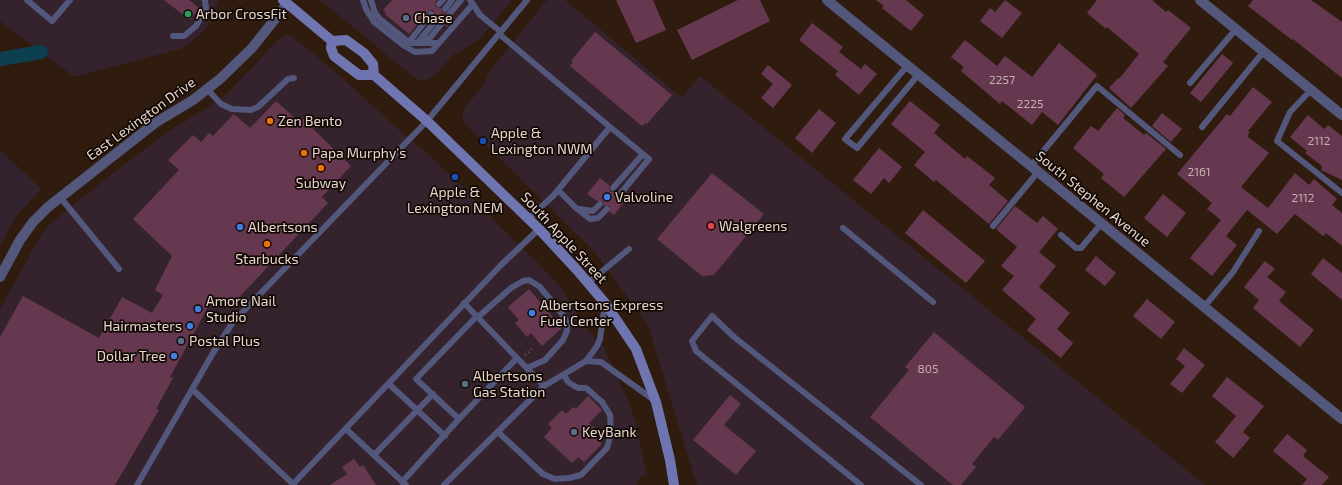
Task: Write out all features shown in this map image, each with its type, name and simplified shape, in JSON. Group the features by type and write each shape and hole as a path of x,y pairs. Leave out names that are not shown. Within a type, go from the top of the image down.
{"main road":[{"path":"287,1 332,41 332,53 342,63 359,75 374,75"},
{"name":"South Apple Street","path":"332,41 346,40 364,53 373,64 374,75 426,121 539,229 588,282 605,303 636,349 656,402 670,460 674,485"}],"street":[{"name":"South Stephen Avenue","path":"827,0 1342,419"},
{"path":"1200,0 1342,115"},
{"name":"East Lexington Drive","path":"0,277 20,240 33,222 60,197 155,123 220,79 252,48 287,1"}],"lane":[{"path":"27,0 52,21 70,0"},
{"path":"173,36 184,36 196,26 206,10 205,0"},
{"path":"363,0 366,9 374,22 409,50 416,52 432,50 471,2 480,15 500,33 649,159 620,194"},
{"path":"371,0 375,13 409,42 439,43"},
{"path":"445,8 452,0"},
{"path":"450,13 462,0"},
{"path":"138,485 192,389 233,322 426,121 527,0"},
{"path":"409,42 431,14"},
{"path":"417,43 437,18"},
{"path":"417,43 430,38 442,23"},
{"path":"1190,83 1236,29"},
{"path":"1202,127 1264,51"},
{"path":"907,66 845,139 857,148 918,74"},
{"path":"207,89 221,104 232,109 251,110 258,107 288,79 294,78"},
{"path":"993,226 1097,86 1180,154"},
{"path":"1311,90 1290,112 1277,141 1342,193"},
{"path":"528,219 558,190 610,127"},
{"path":"613,188 643,154"},
{"path":"558,190 576,208 590,219 598,218 607,209"},
{"path":"60,197 119,269"},
{"path":"576,208 593,211 600,204"},
{"path":"1061,235 1076,248 1081,248 1101,224"},
{"path":"843,228 933,302"},
{"path":"192,389 294,485 501,265 539,229"},
{"path":"1204,307 1233,272 1258,231"},
{"path":"588,282 629,249"},
{"path":"459,419 416,379 477,317 512,288 523,281 529,280 540,287 563,314 567,323 567,331 563,340 545,360 527,368"},
{"path":"444,485 544,386 586,361 597,346 600,338 605,303"},
{"path":"464,304 544,386"},
{"path":"861,485 696,351 692,341 712,316 734,337 920,485"},
{"path":"346,429 404,483 459,419 517,358"},
{"path":"586,361 601,362 656,402"},
{"path":"498,432 543,474 556,479 581,475 607,448 611,434 610,415 602,402 586,388 578,388 568,382 564,375"},
{"path":"389,384 445,436"},
{"path":"374,455 433,394"}],"shaded area":[{"path":"0,0 218,0 207,28 183,48 74,77 0,21"},
{"path":"320,0 512,0 479,40 452,56 436,74 426,80 418,80"},
{"path":"547,0 565,0 682,98 700,76 1205,485 697,485 648,325 594,251 464,123 462,116 464,109 484,84 490,71"},
{"path":"286,35 291,36 340,76 390,122 429,155 470,194 498,225 536,261 561,288 588,330 603,345 629,403 636,424 646,473 640,478 637,485 0,485 0,309 40,237 50,224 116,171 168,132 227,94 281,37"},
{"path":"0,150 41,189 17,215 0,245"}],"building":[{"name":"Arbor CrossFit","path":"164,0 189,0 199,8 190,20"},
{"name":"Chase","path":"392,0 437,0 435,3 436,7 441,8 442,12 446,13 447,17 455,17 447,27 445,20 441,19 440,15 435,15 433,10 430,10 409,34 385,14 386,13 383,10"},
{"path":"616,0 653,0 666,30 636,43"},
{"path":"738,0 760,0 770,21 692,60 677,30"},
{"path":"876,0 906,0 924,15 911,31 882,8 884,6"},
{"path":"1005,0 1022,13 1002,38 980,21 990,8 995,12"},
{"path":"1097,0 1152,0 1166,12 1168,10 1191,28 1163,62 1168,66 1131,108 1109,88 1118,78 1119,79 1139,54 1107,27 1106,29 1087,13"},
{"path":"1253,0 1311,0 1342,22 1342,78 1248,6"},
{"path":"812,23 843,47 839,52 861,69 865,64 877,74 859,95 835,75 838,71 799,40"},
{"path":"595,32 672,95 647,124 645,123 642,126 570,66 573,62 571,61"},
{"path":"965,40 997,66 1005,56 1032,77 1059,43 1097,75 1058,125 1042,112 1032,125 1002,101 1000,104 961,71 964,67 951,57"},
{"path":"1222,54 1233,63 1201,102 1190,93"},
{"path":"768,65 792,85 773,108 761,98 773,84 761,74"},
{"path":"1253,87 1272,102 1248,131 1250,132 1247,136 1269,153 1241,187 1268,208 1295,173 1309,185 1314,179 1337,199 1332,205 1342,213 1342,246 1326,233 1323,236 1295,214 1277,234 1247,210 1226,236 1237,245 1212,276 1190,258 1221,220 1207,209 1212,203 1177,174 1227,114 1230,116"},
{"path":"276,101 298,121 302,118 351,166 322,197 328,203 231,306 221,297 218,300 214,296 170,377 173,378 156,409 159,410 115,485 0,485 0,337 23,296 99,338 122,297 152,313 163,295 155,290 172,256 133,219 179,170 168,160 193,135 201,142 209,133 213,136 234,114 250,128"},
{"path":"910,101 940,125 934,133 965,159 967,156 995,178 989,185 1008,201 989,224 936,180 934,182 914,165 925,152 891,124"},
{"path":"1117,108 1125,115 1123,118 1144,135 1146,133 1166,149 1124,197 1101,178 1104,174 1073,148 1091,126 1098,131"},
{"path":"819,109 836,123 812,153 795,138"},
{"path":"1162,113 1182,129 1171,142 1152,126"},
{"path":"1308,115 1324,129 1328,125 1342,136 1342,180 1321,170 1321,165 1305,153 1307,151 1290,137"},
{"path":"879,148 902,167 889,183 884,178 871,194 853,180"},
{"name":"Walgreens","path":"712,173 764,214 714,275 702,276 657,239"},
{"name":"Valvoline","path":"600,178 609,185 610,192 617,191 617,198 624,197 626,199 614,215 610,212 610,206 604,206 603,201 597,201 587,194"},
{"path":"1163,194 1186,213 1167,237 1144,218"},
{"path":"1015,206 1037,223 1043,216 1058,229 1039,252 1056,266 1039,287 1070,313 1057,329 1073,343 1061,358 1027,330 1036,319 1002,290 1014,276 1001,266 1017,247 996,229"},
{"path":"923,210 985,261 966,283 905,233"},
{"path":"1096,256 1116,273 1105,286 1085,270"},
{"path":"1323,258 1342,273 1342,300 1311,274"},
{"path":"1265,261 1275,269 1267,277 1286,292 1279,301 1314,330 1300,347 1253,308 1259,300 1244,287"},
{"name":"Albertsons Express Fuel Center","path":"529,289 562,328 542,346 531,333 527,337 515,323 519,320 508,307"},
{"path":"1147,299 1175,322 1161,339 1133,316"},
{"path":"934,332 1025,407 998,440 994,437 972,464 976,467 961,485 953,485 870,417 909,370 905,367"},
{"path":"1184,348 1205,365 1182,393 1170,384 1185,366 1176,359"},
{"path":"1227,377 1264,406 1243,432 1250,438 1233,458 1215,442 1236,416 1212,396"},
{"path":"730,395 741,404 724,425 756,451 736,475 693,440"},
{"name":"KeyBank","path":"588,396 602,410 589,423 602,435 598,440 602,444 584,462 578,457 572,463 544,437 552,428 548,424 562,410 566,414 573,407 576,409"},
{"path":"1287,434 1307,450 1303,456 1329,477 1322,485 1302,485 1307,479 1273,451"},
{"path":"354,459 360,467 363,465 376,485 330,485 347,474 342,467"}],"waterway":[{"path":"0,59 41,52"}],"place":[{"name":"Arbor CrossFit","path":"188,14"},
{"name":"Chase","path":"406,18"},
{"name":"Zen Bento","path":"270,121"},
{"name":"Apple & Lexington NWM","path":"483,141"},
{"name":"Papa Murphy's","path":"304,153"},
{"name":"Subway","path":"321,168"},
{"name":"Apple & Lexington NEM","path":"455,177"},
{"name":"Valvoline","path":"607,197"},
{"name":"Walgreens","path":"711,226"},
{"name":"Albertsons","path":"240,227"},
{"name":"Starbucks","path":"267,244"},
{"name":"Amore Nail Studio","path":"198,309"},
{"name":"Albertsons Express Fuel Center","path":"532,313"},
{"name":"Hairmasters","path":"190,326"},
{"name":"Postal Plus","path":"181,341"},
{"name":"Dollar Tree","path":"174,356"},
{"name":"Albertsons Gas Station","path":"465,384"},
{"name":"KeyBank","path":"574,432"}]}
